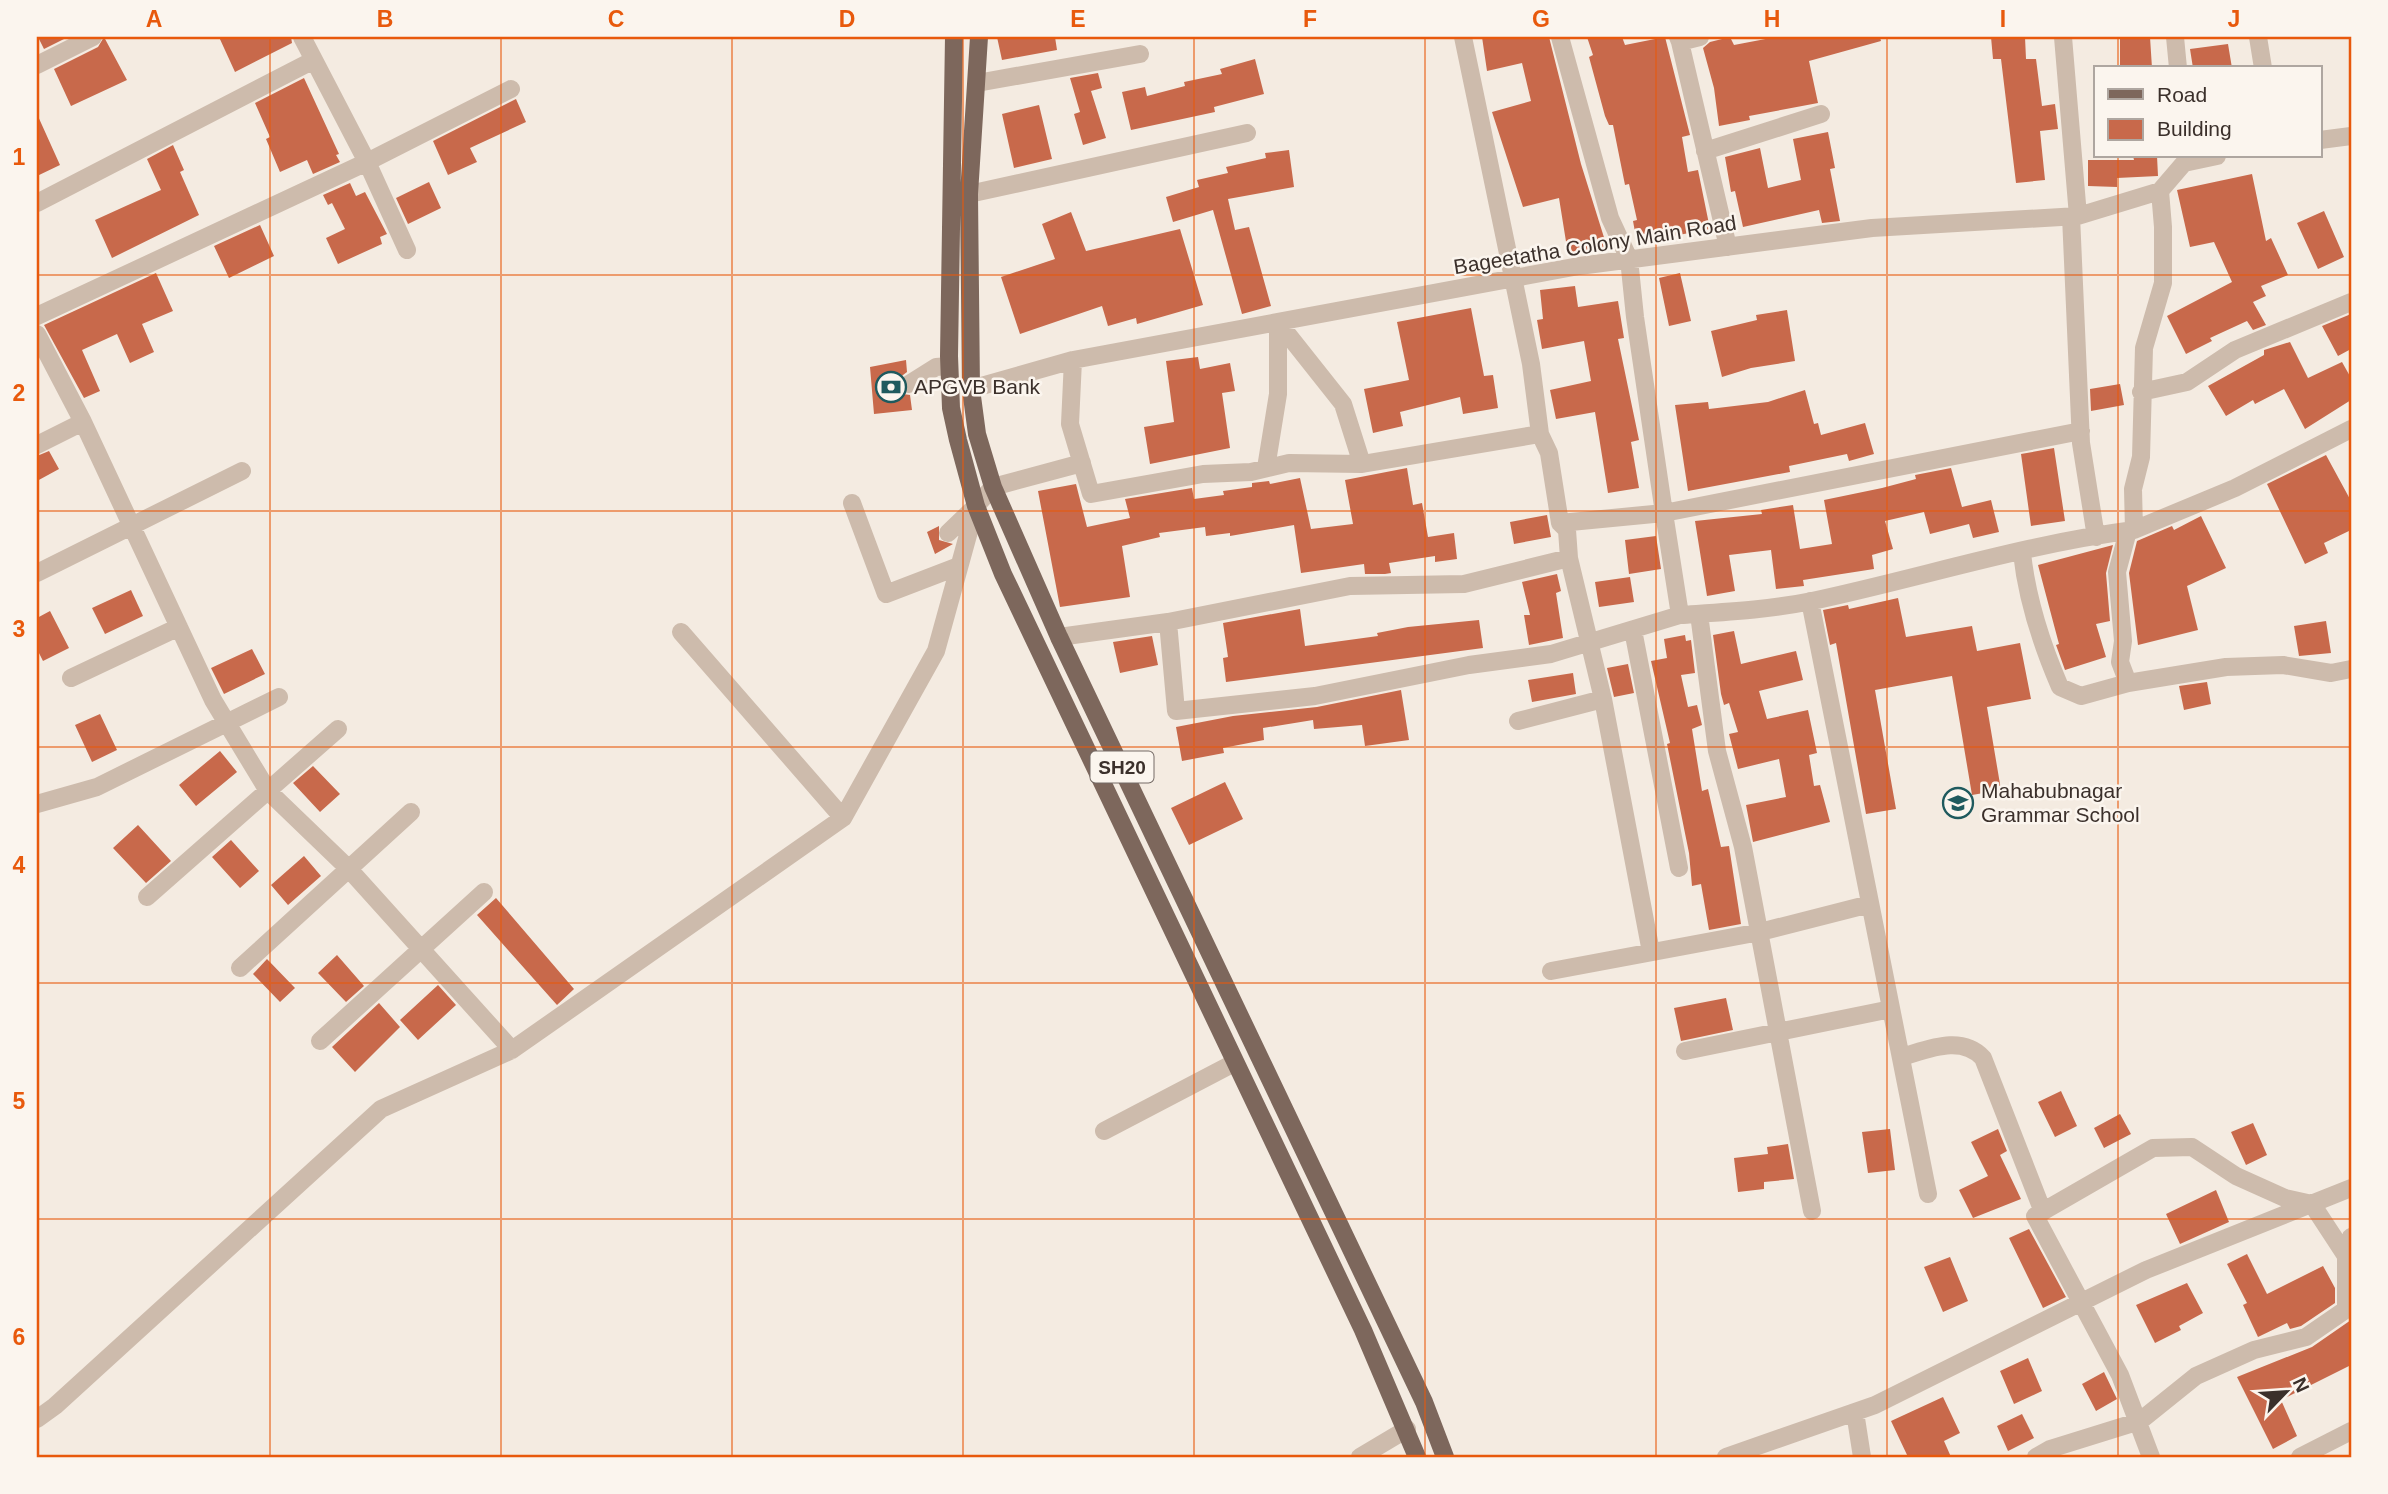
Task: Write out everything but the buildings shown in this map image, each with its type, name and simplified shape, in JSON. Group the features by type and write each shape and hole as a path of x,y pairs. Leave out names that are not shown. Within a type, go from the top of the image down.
{"main road":[{"name":"SH20","path":"954,37 949,366 951,408 976,506 1003,574 1363,1330 1417,1457"},
{"name":"SH20","path":"978,37 970,194 971,389 977,434 993,487 1059,637 1424,1402 1445,1457"}],"street":[{"path":"37,65 93,37"},
{"path":"302,37 312,61 367,162 407,250"},
{"path":"1463,37 1531,364 1540,434 1549,453 1560,523 1567,530 1569,558 1603,699 1651,952"},
{"path":"1560,37 1610,218 1629,259 1634,317 1680,615"},
{"path":"1700,37 1679,39 1728,247"},
{"path":"2063,37 2075,216 2081,431 2096,537"},
{"path":"2175,37 2178,66"},
{"path":"2258,37 2263,66"},
{"path":"977,83 1140,54"},
{"path":"37,203 312,61"},
{"path":"37,316 367,162 511,89"},
{"path":"1705,151 1821,114"},
{"path":"970,194 1247,133"},
{"path":"2322,140 2351,136"},
{"path":"2128,683 2120,662 2123,640 2117,572 2131,531 2133,489 2141,457 2144,348 2162,283 2164,227 2160,191 2184,159"},
{"name":"Bageetatha Colony Main Road","path":"971,389 1073,360 1514,278 1629,259 1872,228 2075,216 2160,191"},
{"path":"2141,392 2187,382 2235,350 2351,302"},
{"path":"1278,322 1343,404 1362,464"},
{"path":"1266,468 1278,394 1278,322"},
{"path":"37,334 83,422 227,723 268,791 348,868 512,1050"},
{"path":"1073,360 1070,424 1091,494 1203,474 1289,463 1362,464 1540,434"},
{"path":"909,384 936,367 949,366"},
{"path":"37,445 83,422"},
{"path":"1168,622 1176,711 1315,696 1469,666 1551,654 1680,615 1748,611 1810,601 1995,555 2022,553 2131,531 2235,488 2351,429"},
{"path":"1560,523 1664,513 2081,431"},
{"path":"948,533 993,487 1082,463"},
{"path":"37,573 242,471"},
{"path":"852,503 886,594 959,566"},
{"path":"37,1419 55,1406 381,1109 512,1050 843,818 936,650 976,506"},
{"path":"2022,553 2026,587 2042,646 2060,687 2081,696 2128,683 2226,667 2283,665 2331,673 2351,669"},
{"path":"1059,637 1168,622 1350,586 1464,584 1569,558"},
{"path":"1810,601 1928,1194"},
{"path":"1699,614 1717,751 1743,847 1776,1033 1812,1211"},
{"path":"71,678 179,627"},
{"path":"1633,630 1679,868"},
{"path":"681,632 843,818"},
{"path":"37,816 43,802 97,786 279,697"},
{"path":"1518,721 1603,699"},
{"path":"147,897 338,729"},
{"path":"240,968 411,812"},
{"path":"320,1041 484,892"},
{"path":"1550,971 1760,932 1870,904"},
{"path":"1685,1052 1891,1009"},
{"path":"1901,1057 1950,1045 1967,1046 1983,1058 2043,1212"},
{"path":"1104,1131 1234,1063"},
{"path":"2151,1457 2140,1422 2035,1216 2153,1148 2192,1147 2236,1176 2285,1198 2312,1204 2348,1259"},
{"path":"1726,1457 1875,1405 2146,1270 2351,1188"},
{"path":"2036,1457 2050,1449 2140,1422 2196,1377 2254,1350 2306,1337 2349,1308 2348,1259 2351,1237"},
{"path":"1855,1412 1862,1457"},
{"path":"1360,1457 1407,1429"},
{"path":"2300,1457 2351,1431"}],"place":[{"name":"APGVB Bank","path":"891,387"},
{"name":"Mahabubnagar Grammar School","path":"1958,803"}]}
